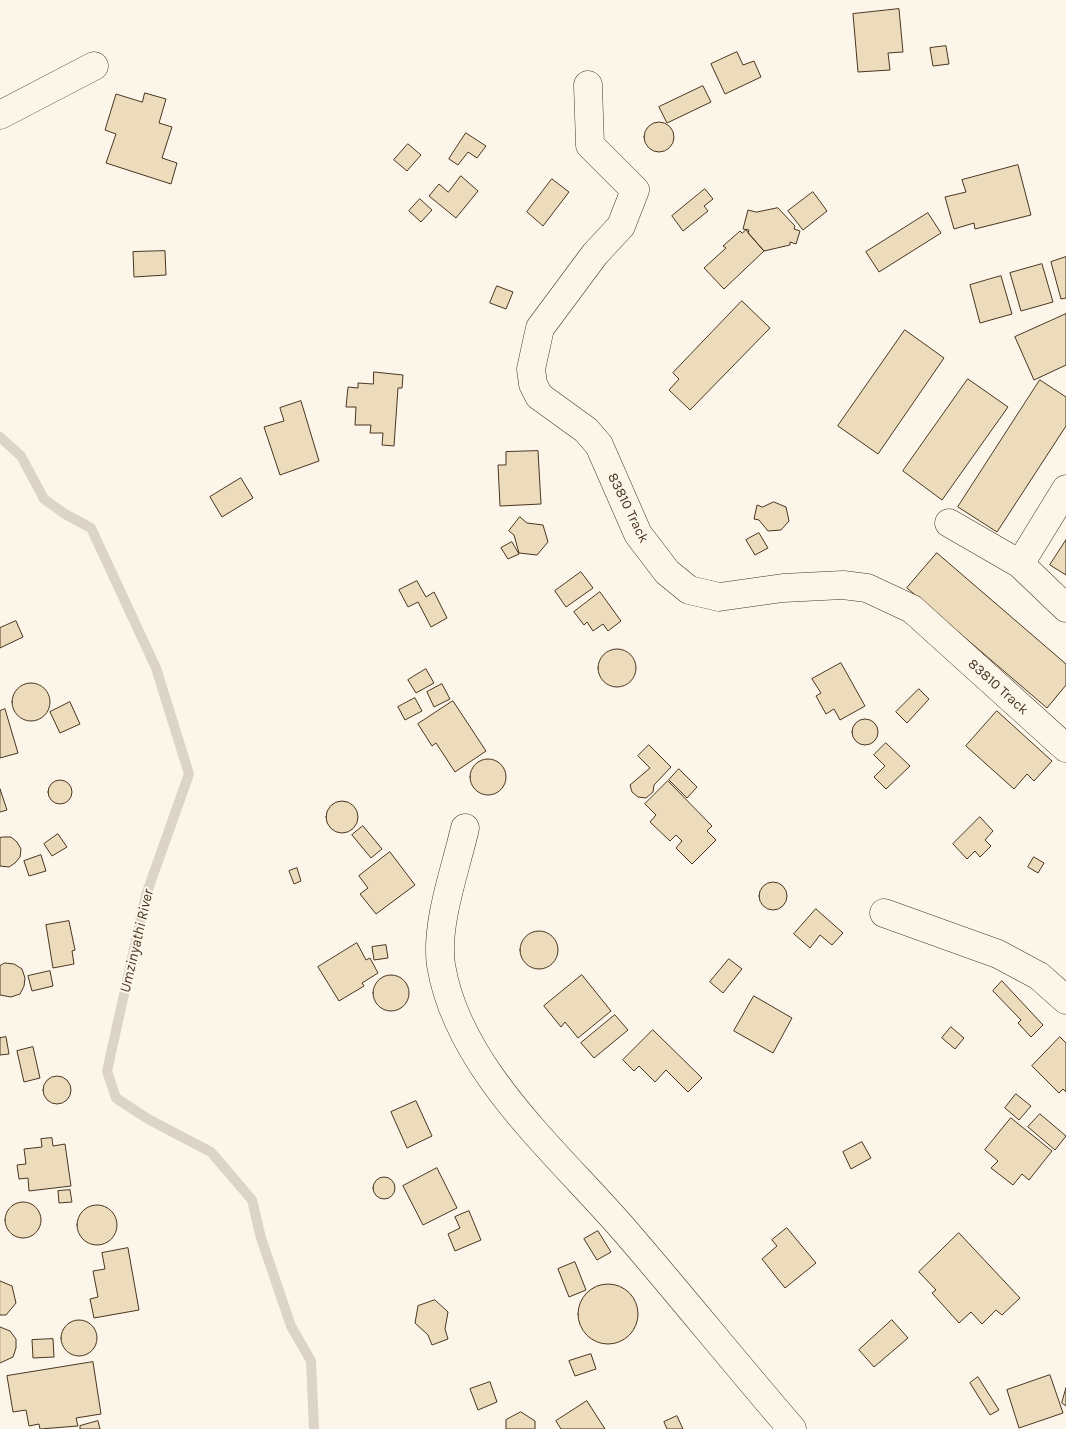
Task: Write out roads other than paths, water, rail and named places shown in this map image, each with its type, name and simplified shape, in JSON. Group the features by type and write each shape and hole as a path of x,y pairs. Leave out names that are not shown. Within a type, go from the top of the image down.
{"street":[{"path":"0,115 94,66"},
{"name":"83810 Track","path":"588,85 590,145 634,190 621,226 595,254 540,328 531,369 533,384 539,396 586,430 599,445 624,507 652,556 677,582 701,594 719,597 816,585 866,588 883,593 912,608 1066,748"},
{"path":"1020,564 1066,489"},
{"path":"949,523 1020,564 1066,608"},
{"path":"465,828 442,927 441,963 454,1014 479,1059 529,1126 625,1231 792,1429"},
{"path":"884,913 998,954 1039,976 1066,1000"}],"waterway":[{"name":"Umzinyathi River","path":"0,437 21,456 44,499 65,514 91,528 156,668 189,774 146,895 107,1071 116,1098 148,1119 211,1152 252,1200 261,1238 291,1326 311,1361 314,1429"}]}
